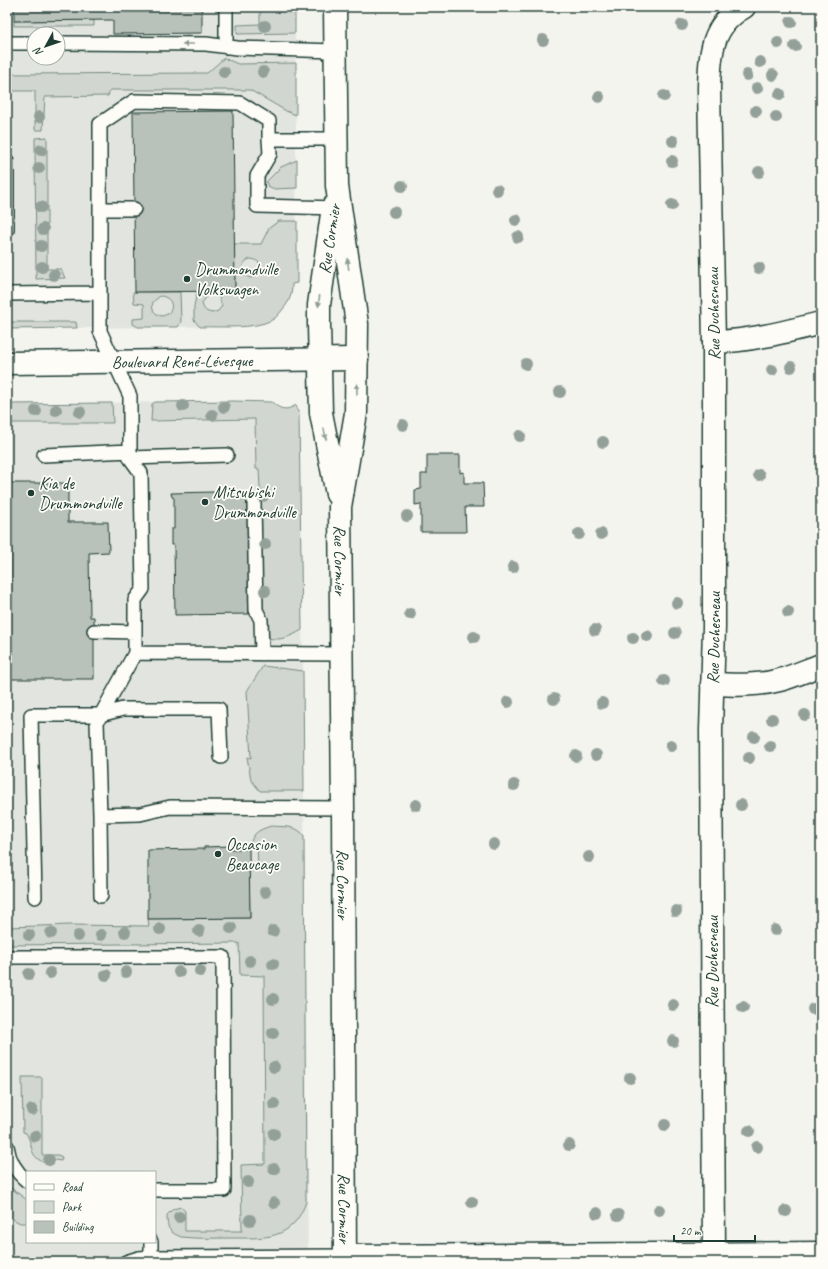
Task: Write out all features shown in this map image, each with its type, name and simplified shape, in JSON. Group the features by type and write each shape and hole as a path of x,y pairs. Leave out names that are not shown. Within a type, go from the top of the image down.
{"street":[{"name":"Rue Cormier","path":"335,7 337,208 356,324 357,359 356,413 340,507 345,1259"},
{"name":"Rue Duchesneau","path":"714,1254 711,730 714,627 714,342 709,88 710,58 722,24 735,12 744,7"},
{"name":"Rue Cormier","path":"337,208 318,305 321,412 340,507"},
{"path":"714,342 750,339 821,323"},
{"name":"Boulevard René-Lévesque","path":"7,363 357,359"},
{"path":"712,684 746,685 764,683 780,680 821,665"},
{"path":"345,1259 821,1253"}],"lane":[{"path":"226,7 226,47"},
{"path":"7,43 26,43"},
{"path":"66,43 206,44 237,48 335,51"},
{"path":"101,896 97,722 135,653 135,600 143,589 141,473 130,454 130,396 100,331 100,124 134,101 240,103 268,120 270,154 257,176 257,206 337,208"},
{"path":"269,138 336,140"},
{"path":"7,162 7,230"},
{"path":"100,209 134,209"},
{"path":"7,294 100,294"},
{"path":"44,455 227,455"},
{"path":"254,502 256,610 261,620 262,654"},
{"path":"94,631 135,632"},
{"path":"135,653 341,654"},
{"path":"35,897 31,715 100,715 122,709 219,709 221,757"},
{"path":"100,815 140,814 170,807 343,808"},
{"path":"7,957 223,957 224,1190 156,1190"},
{"path":"7,1146 8,1154 15,1170 26,1180"},
{"path":"151,1243 151,1257"},
{"path":"126,1262 139,1258 151,1257 345,1259"}],"shaded area":[{"path":"7,7 295,7 297,283 292,284 292,294 288,303 274,319 252,326 7,329"},
{"path":"232,401 272,402 281,409 290,409 296,405 299,415 303,671 308,1262 7,1262 7,404"}],"green space":[{"path":"260,7 295,7 295,33 237,34 237,25 260,24"},
{"path":"94,20 94,26 14,26 14,21"},
{"path":"224,58 238,64 296,63 296,115 286,111 250,90 110,90 108,96 45,97 43,130 35,130 35,91 7,91 7,74 207,73"},
{"path":"47,137 47,269 61,269 65,278 36,279 35,138"},
{"path":"297,160 297,188 274,189 268,186 266,182 281,167"},
{"path":"279,221 297,221 297,283 292,284 292,291 285,306 272,320 256,325 237,327 200,327 194,320 194,306 197,292 235,291 234,244 261,244 269,228","holes":["250,259 257,261 261,267 260,273 251,278 247,277 242,269 244,263","213,294 219,297 222,306 218,311 212,313 205,310 202,303 208,295"]},
{"path":"133,292 180,292 181,321 178,327 138,327 133,324 133,319 144,318 144,304 134,303","holes":["160,296 165,297 172,305 170,312 162,316 155,313 152,305 153,302"]},
{"path":"7,322 76,322 77,328 7,329"},
{"path":"155,402 272,402 278,407 284,409 296,405 299,415 302,630 285,638 267,638 263,614 260,488 259,469 256,469 255,419 151,421 152,404"},
{"path":"112,403 113,423 7,423 7,404"},
{"path":"263,666 303,671 304,791 260,791 251,780 247,757 251,758 247,691"},
{"path":"271,826 294,828 301,832 304,836 306,1202 300,1215 293,1224 285,1231 276,1235 255,1238 181,1237 171,1232 168,1227 167,1215 173,1209 181,1207 185,1211 185,1231 242,1231 241,1165 265,1164 264,976 240,975 239,943 7,945 7,927 70,925 149,926 148,919 250,918 249,869 258,868 257,844 250,845 257,832"},
{"path":"22,1077 42,1077 42,1155 58,1155 62,1157 61,1161 55,1160 53,1164 50,1165 38,1159 33,1152 26,1133 23,1132"},
{"path":"7,1185 26,1199 26,1223 20,1223 7,1216"}],"building":[{"path":"14,7 202,7 202,33 113,34 113,20 14,21"},
{"path":"233,111 235,291 135,292 133,112"},
{"path":"427,455 460,455 460,473 464,472 464,483 483,483 484,507 465,507 466,532 421,532 421,504 415,505 415,490 421,489 421,474 427,474"},
{"path":"7,483 68,483 68,522 108,522 109,552 89,553 90,617 94,617 94,679 7,679"},
{"path":"214,492 214,495 248,495 249,614 175,615 174,545 171,545 171,529 174,529 174,498 172,497 171,493"},
{"path":"231,846 231,849 249,849 250,918 148,919 148,850 204,849 204,847"}],"place":[{"name":"Drummondville Volkswagen","path":"187,279"},
{"name":"Kia de Drummondville","path":"31,493"},
{"name":"Mitsubishi Drummondville","path":"205,502"},
{"name":"Occasion Beaucage","path":"218,854"}]}
